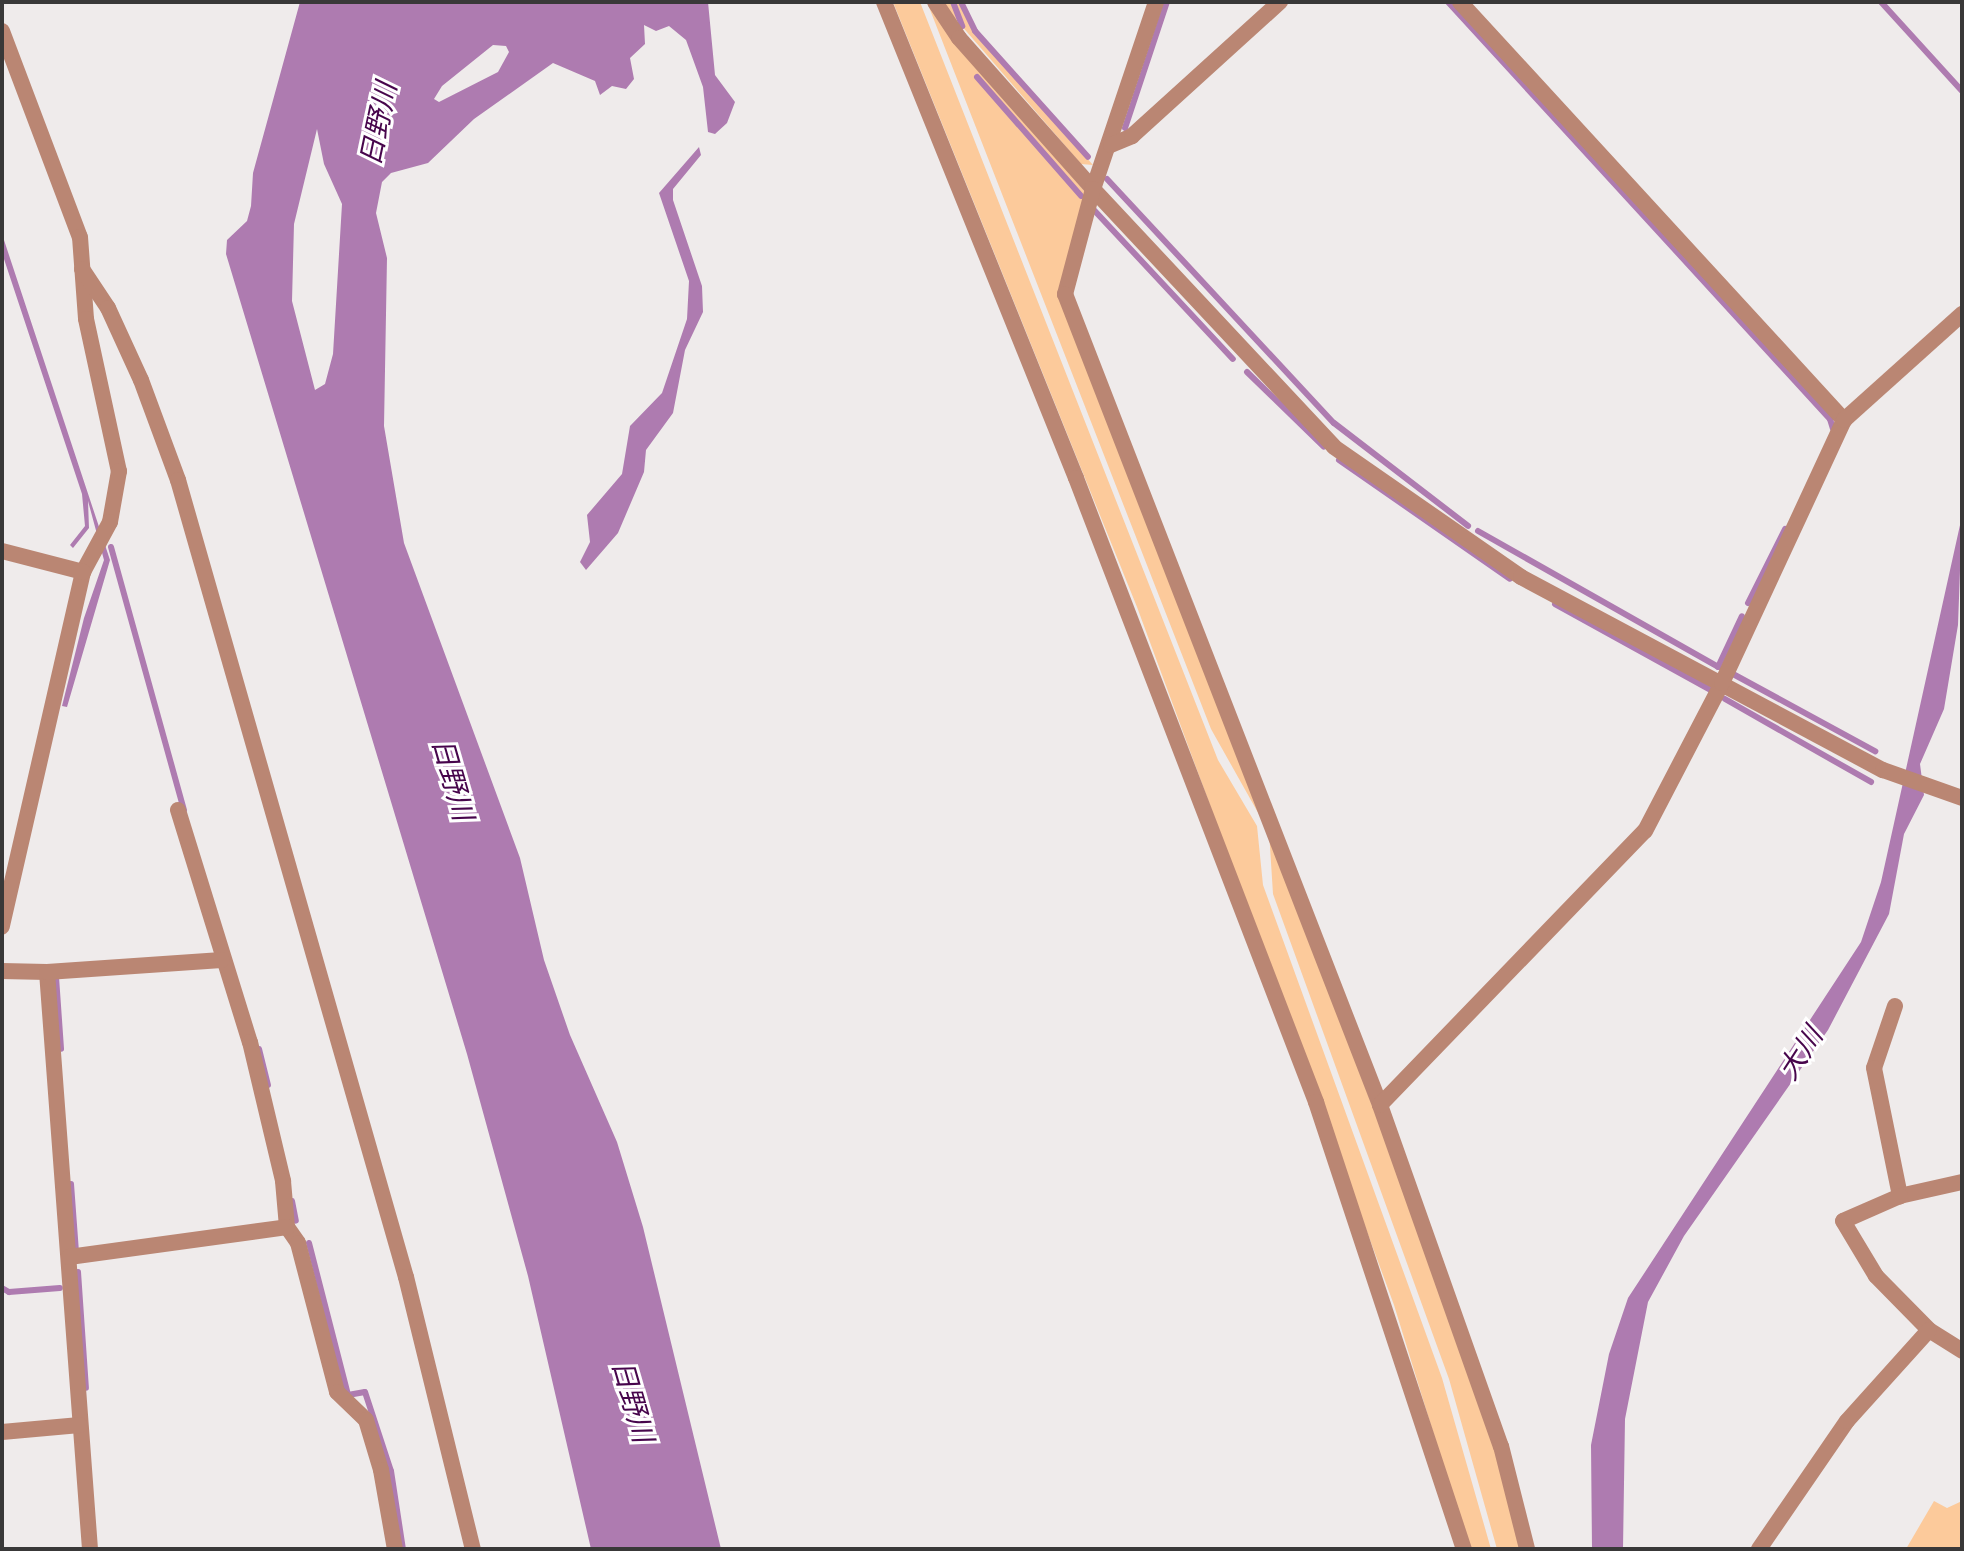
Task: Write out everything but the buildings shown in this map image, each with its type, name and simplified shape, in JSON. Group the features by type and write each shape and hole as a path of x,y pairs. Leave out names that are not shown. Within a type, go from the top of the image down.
{"street":[{"path":"884,2 1076,478 1316,1102 1464,1549"},
{"path":"935,2 959,38 1093,189 1334,447 1521,577 1883,770 1954,795"},
{"path":"1156,2 1111,145 1093,189 1067,278 1068,303 1380,1105 1501,1446 1527,1549"},
{"path":"1111,145 1132,136 1280,2"},
{"path":"1460,2 1844,420"},
{"path":"2,31 80,237 86,319 119,471 101,539 83,572 2,927"},
{"path":"82,269 108,308 141,380 178,480 248,740 406,1277 473,1549"},
{"path":"1380,1105 1645,831 1722,683 1844,420 1962,314"},
{"path":"2,551 83,572"},
{"path":"178,810 263,1093 283,1181 287,1227 298,1243 337,1392 366,1420 381,1470 395,1549"},
{"path":"7,971 47,972 222,960"},
{"path":"47,972 90,1549"},
{"path":"1895,1006 1874,1068 1900,1196"},
{"path":"1962,1182 1900,1196 1846,1217 1843,1227 1876,1276 1929,1330 1962,1351"},
{"path":"69,1257 287,1227"},
{"path":"1759,1549 1847,1421 1929,1330"},
{"path":"2,1432 80,1425"}],"shaded area":[{"path":"893,2 920,2 1218,760 1257,826 1263,885 1442,1378 1491,1549 1469,1549 1394,1305 1137,607"},
{"path":"927,2 1086,193 1062,282 1261,818 1211,729"},
{"path":"941,2 960,2 974,31 1093,165 1081,164"},
{"path":"1269,831 1484,1403 1523,1549 1497,1549 1449,1379 1273,894"},
{"path":"1934,1501 1947,1508 1962,1501 1962,1549 1906,1549"}],"water":[{"name":"日野川","path":"300,2 708,2 715,75 735,102 727,123 715,134 708,132 703,87 686,40 669,26 656,31 644,25 645,44 630,58 634,79 626,89 612,86 600,95 595,81 553,63 474,119 428,163 391,173 382,182 376,213 387,258 384,426 404,543 520,858 544,960 570,1035 617,1142 643,1227 721,1549 591,1549 528,1276 467,1054 226,254 227,240 247,221 253,173","holes":["493,45 506,46 509,52 498,72 439,102 434,99 442,86","317,129 324,164 342,204 333,354 325,384 315,390 292,301 294,224"]},
{"path":"699,147 701,155 673,189 673,200 702,286 703,312 685,350 673,413 646,450 644,472 618,533 586,570 580,562 590,542 587,515 622,474 630,426 662,393 687,319 689,281 659,193"},
{"path":"2,234 110,560 67,707 62,706 84,618 104,560 88,501 89,528 73,548 70,545 85,526 82,494 2,253"},
{"name":"大川","path":"1962,516 1958,625 1944,709 1920,764 1924,795 1904,834 1889,914 1828,1030 1684,1236 1648,1302 1625,1419 1623,1549 1592,1549 1591,1445 1609,1354 1628,1298 1861,942 1881,882"}],"waterway":[{"path":"953,2 962,26"},
{"path":"961,2 975,31 1088,157"},
{"path":"1125,128 1167,2"},
{"path":"1448,2 1830,419 1833,429"},
{"path":"1881,2 1962,91"},
{"path":"977,77 1081,196"},
{"path":"1107,179 1334,423 1468,526"},
{"path":"1093,209 1233,359"},
{"path":"1247,372 1324,447"},
{"path":"1339,460 1510,579"},
{"path":"1748,603 1785,529"},
{"path":"1478,531 1718,667 1742,616"},
{"path":"111,547 184,810"},
{"path":"1555,604 1711,690"},
{"path":"1733,674 1875,751"},
{"path":"1725,699 1871,782"},
{"path":"56,977 61,1049"},
{"path":"259,1049 268,1085"},
{"path":"71,1184 76,1252"},
{"path":"292,1201 296,1221"},
{"path":"309,1243 348,1395 365,1392 391,1471 403,1549"},
{"path":"78,1272 86,1388"},
{"path":"2,1288 9,1292 60,1288"}]}
